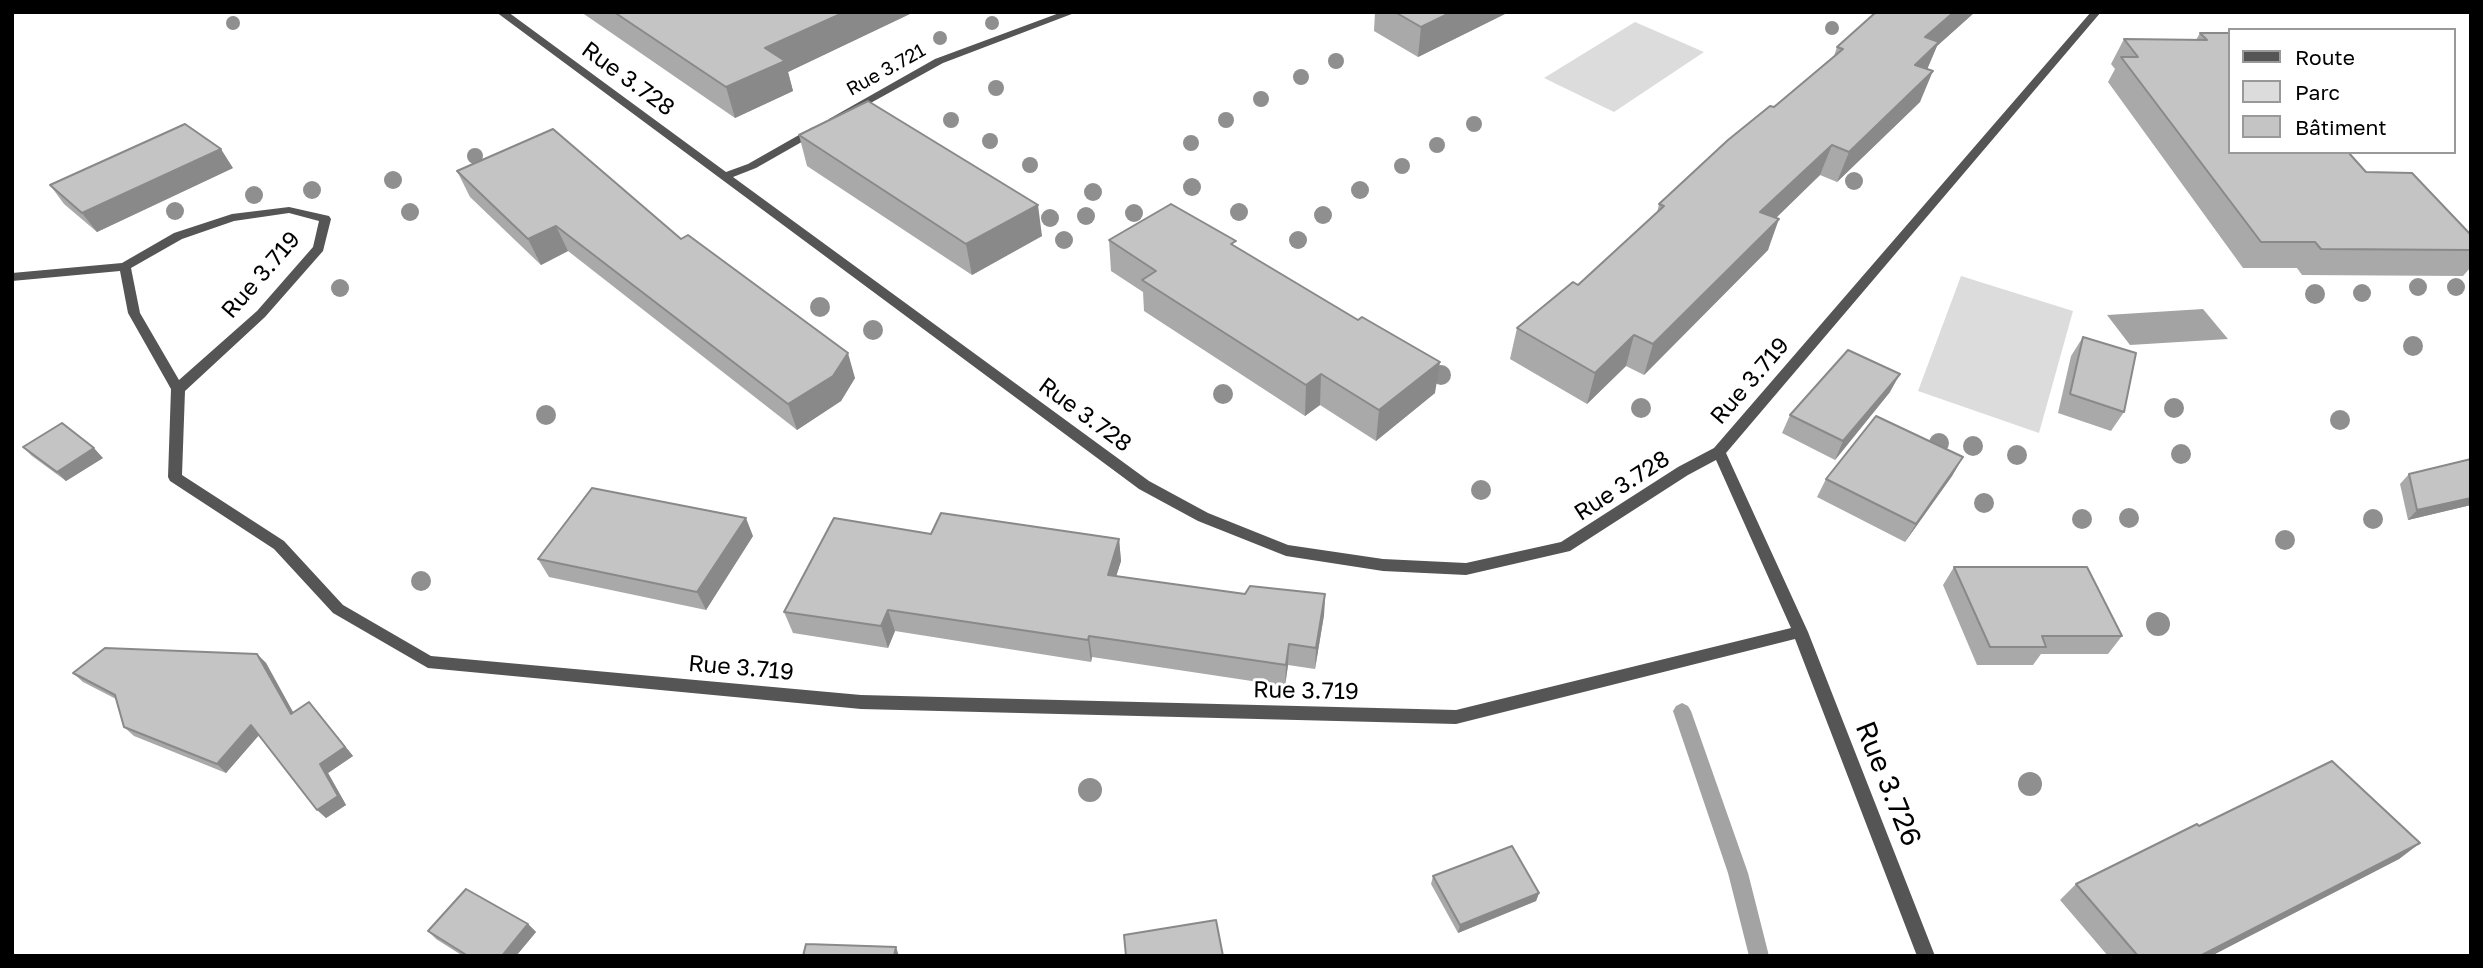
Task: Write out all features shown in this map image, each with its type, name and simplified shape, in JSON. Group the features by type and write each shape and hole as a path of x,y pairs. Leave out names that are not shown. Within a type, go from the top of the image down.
{"street":[{"name":"Rue 3.728","path":"501,12 1144,485 1203,517 1286,550 1382,565 1466,569 1565,547 1683,471 1719,452"},
{"name":"Rue 3.721","path":"726,176 752,166 939,61 1072,12"},
{"name":"Rue 3.719","path":"125,267 178,236 232,218 289,210 325,219 319,248 270,305 178,390 176,477 279,545 338,609 428,662 861,702 1456,717 1800,632 1719,452 2096,12"},
{"path":"12,277 125,267 134,313 178,390"},
{"name":"Rue 3.726","path":"1800,632 1926,956"}],"green space":[{"path":"1635,22 1704,52 1614,112 1544,78"},
{"path":"1961,276 2073,311 2039,433 1918,391"}],"shaded area":[{"path":"2203,309 2228,339 2130,345 2107,315"}],"building":[{"path":"614,12 845,12 765,48 785,61 726,87"},
{"path":"1395,12 1452,12 1421,27"},
{"path":"1876,12 1954,12 1925,37 1939,42 1915,65 1933,71 1849,152 1832,145 1760,212 1779,219 1653,344 1634,335 1595,373 1517,328 1573,282 1578,285 1664,206 1659,204 1728,140 1770,106 1774,107 1843,49 1837,47"},
{"path":"2200,33 2228,33 2228,154 2350,154 2366,172 2412,173 2471,235 2471,250 2321,249 2315,242 2261,242 2121,57 2138,57 2124,39 2207,40"},
{"path":"868,101 1038,205 966,244 799,135"},
{"path":"185,124 221,149 82,213 50,185"},
{"path":"553,129 681,239 688,235 848,353 833,376 788,404 556,226 528,239 457,171"},
{"path":"1171,204 1236,241 1231,244 1358,320 1362,317 1440,362 1379,410 1321,374 1306,385 1142,280 1156,271 1109,240"},
{"path":"2083,337 2136,353 2124,412 2070,394"},
{"path":"1848,350 1900,374 1843,441 1790,415"},
{"path":"1876,416 1963,457 1916,524 1826,479"},
{"path":"62,423 94,448 57,472 23,447"},
{"path":"2471,459 2471,498 2417,510 2409,474"},
{"path":"592,488 746,518 697,592 538,559"},
{"path":"941,513 1119,539 1108,575 1245,594 1250,586 1325,594 1316,648 1289,644 1286,665 1089,636 1088,640 888,610 881,626 784,612 834,518 931,534"},
{"path":"1954,567 2087,567 2122,636 2042,636 2046,647 1990,647"},
{"path":"105,648 257,654 291,714 309,702 345,747 320,764 338,796 317,810 251,725 217,764 124,727 115,695 73,673"},
{"path":"2332,761 2420,843 2200,956 2138,956 2076,884 2197,824 2199,826"},
{"path":"1512,846 1539,893 1460,925 1433,876"},
{"path":"466,889 528,924 502,956 468,956 428,931"},
{"path":"1216,920 1223,956 1126,956 1124,935"},
{"path":"806,944 896,947 894,956 803,956"}],"waterway":[{"path":"1682,711 1738,873 1759,956"}]}
